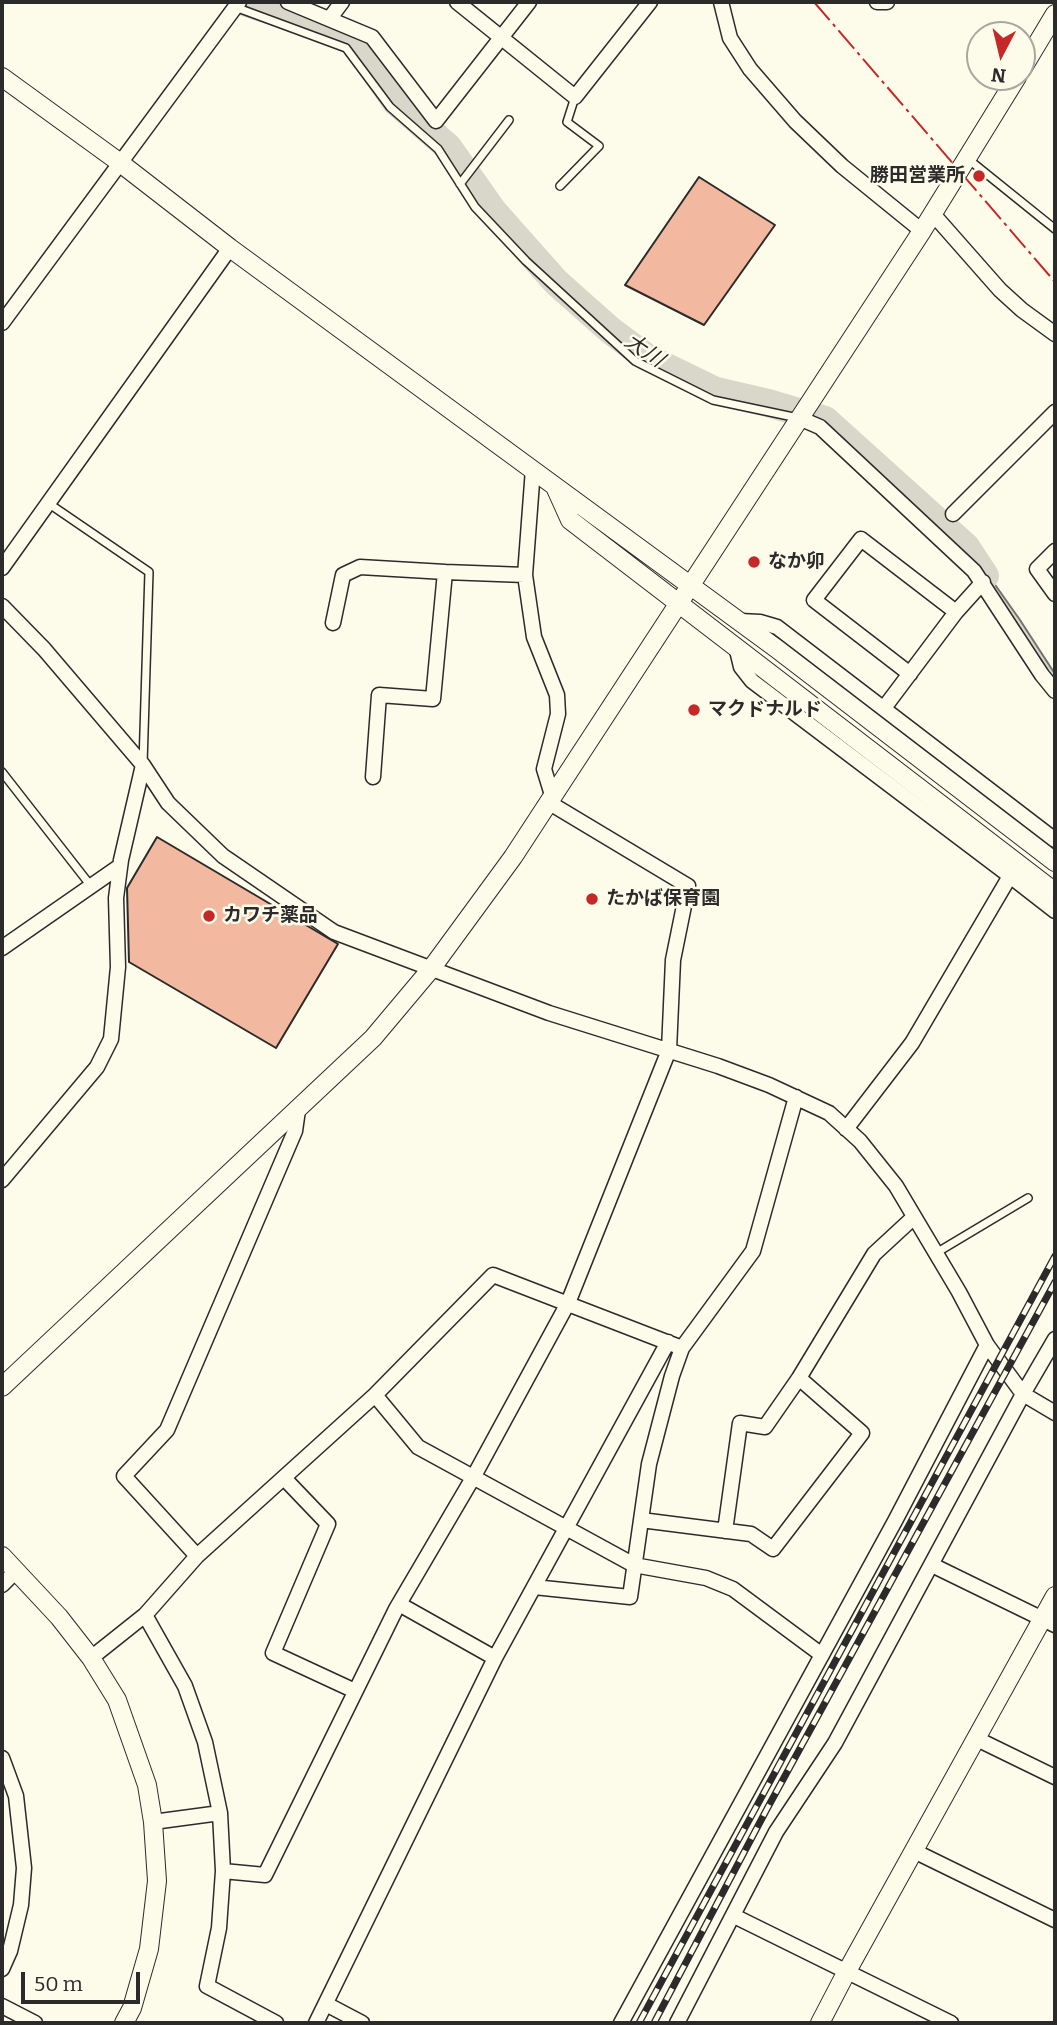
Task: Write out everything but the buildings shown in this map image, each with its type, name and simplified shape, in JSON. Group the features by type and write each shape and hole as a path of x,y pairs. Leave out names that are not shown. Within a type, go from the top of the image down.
{"street":[{"path":"288,2 372,37 436,121 529,2"},
{"path":"330,18 342,2"},
{"path":"457,2 575,97 650,2"},
{"path":"721,2 730,38 759,80 795,121 842,166 922,231"},
{"path":"877,2 887,2"},
{"path":"2,323 237,4"},
{"path":"1036,46 1055,14"},
{"path":"2,77 119,162 230,248 740,621 1055,862"},
{"path":"2,1387 373,1038 431,969 513,857 933,214 1009,91"},
{"path":"933,214 1000,290 1055,334"},
{"path":"2,568 230,248"},
{"path":"953,514 1055,412"},
{"path":"799,418 820,427 974,571 1055,691"},
{"path":"223,1871 265,1875 399,1604 474,1476 568,1303 669,1050 673,960 688,886 550,799 544,769 558,714 557,695 534,636 525,575 533,469"},
{"path":"555,485 570,520 1055,892"},
{"path":"910,674 814,600 861,539 956,612"},
{"path":"1055,551 1037,569 1055,594"},
{"path":"332,623 343,575 360,567 525,575"},
{"path":"373,777 379,695 433,699 445,572"},
{"path":"884,708 956,612 983,582"},
{"path":"2,606 44,649 143,765 168,803 223,856 334,932 549,1013 669,1050 796,1097 829,1113 860,1142 896,1186 987,1345 1023,1394 1055,1413"},
{"path":"740,621 760,622 778,627 1054,836"},
{"path":"736,646 741,667 752,681 1055,911"},
{"path":"2,1180 97,1067 111,1039 118,967 116,898 120,866 143,765"},
{"path":"2,947 120,866"},
{"path":"846,1129 912,1043 1010,876"},
{"path":"316,2023 495,1658 567,1528 675,1345 753,1251 796,1097"},
{"path":"197,1556 124,1476 167,1430 295,1131 298,1110"},
{"path":"725,1531 740,1423 765,1427 799,1378 874,1254 914,1217"},
{"path":"91,1658 145,1615 197,1556 374,1395 493,1275 675,1345"},
{"path":"677,2023 776,1832 835,1743 1055,1339"},
{"path":"534,1587 630,1597 649,1464 672,1376 675,1345"},
{"path":"621,2023 987,1345"},
{"path":"641,1520 751,1534 773,1549 862,1433 799,1378"},
{"path":"374,1395 418,1447 634,1565 706,1578 733,1589 822,1655"},
{"path":"284,1478 328,1524 273,1653 355,1691"},
{"path":"2,1556 59,1617 91,1658 117,1700 147,1785 153,1822 157,1881 149,1949 132,2008 124,2023"},
{"path":"932,1565 1049,1622"},
{"path":"2,1585 16,1571"},
{"path":"820,2023 914,1851 1049,1622 1055,1596"},
{"path":"399,1604 495,1658"},
{"path":"145,1615 185,1686 205,1742 220,1813 223,1871 219,1927 207,1986 276,2023"},
{"path":"978,1739 1055,1777"},
{"path":"2,1758 16,1796 24,1868 21,1905 10,1951 2,1969"},
{"path":"153,1822 220,1813"},
{"path":"914,1851 1055,1920"},
{"path":"734,1916 951,2023"},
{"path":"326,2004 362,2023"},
{"path":"2,2006 35,2023"}],"lane":[{"path":"237,4 346,48 390,107 438,149 475,207 526,261 635,361 713,400 799,418"},
{"path":"560,186 599,146 567,122 575,97"},
{"path":"460,184 509,120"},
{"path":"968,159 1055,229"},
{"path":"47,503 149,572 143,765"},
{"path":"2,772 91,886"},
{"path":"936,1253 1027,1198"}],"shaded area":[{"path":"967,545 1055,674 1055,684 963,547"}],"waterway":[{"name":"大川","path":"244,2 355,42 396,102 448,147 493,211 556,282 610,330 646,357 716,391 825,420 966,547 985,576"}],"railway":[{"path":"639,2023 1055,1256"},
{"path":"654,2023 768,1807 1055,1282"}],"power":[{"path":"814,2 1055,282"}],"place":[{"name":"勝田営業所","path":"979,176"},
{"name":"なか卯","path":"754,562"},
{"name":"マクドナルド","path":"694,710"},
{"name":"たかば保育園","path":"592,899"},
{"name":"カワチ薬品","path":"209,916"}]}
